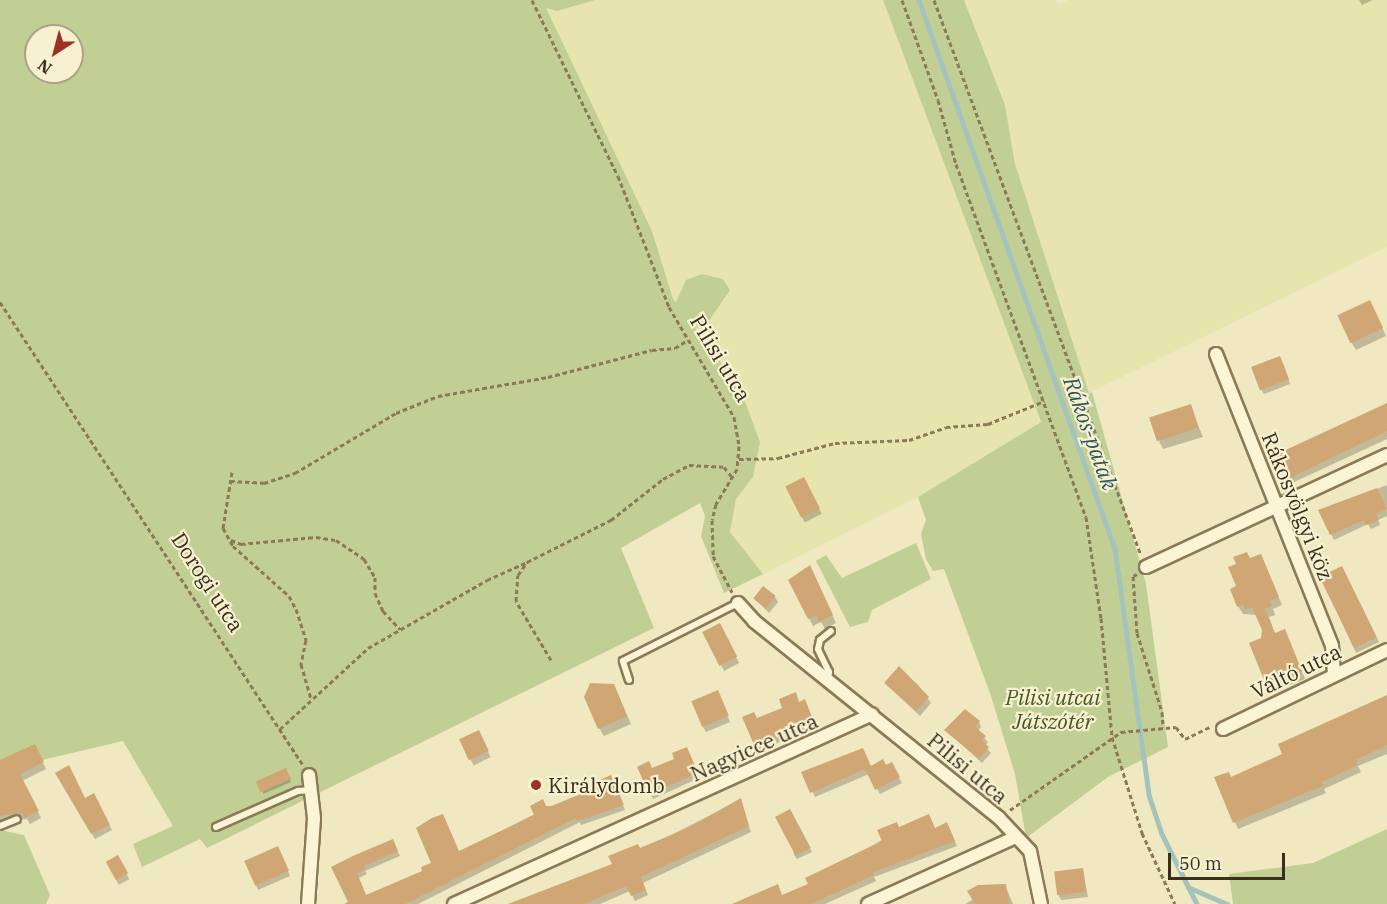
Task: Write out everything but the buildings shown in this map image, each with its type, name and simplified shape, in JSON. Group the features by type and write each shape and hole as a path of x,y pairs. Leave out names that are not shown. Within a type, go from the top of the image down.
{"street":[{"name":"Rákosvölgyi köz","path":"1216,354 1332,646 1334,674"},
{"path":"1146,567 1387,455"},
{"name":"Pilisi utca","path":"738,603 754,621 999,818 1035,863 1041,904"},
{"name":"Váltó utca","path":"1223,729 1387,650"},
{"name":"Nagyicce utca","path":"454,904 872,714"},
{"path":"308,904 312,790 309,775"},
{"path":"868,904 1016,837"}],"lane":[{"path":"629,680 621,666 623,661 738,603"},
{"path":"828,679 829,672 818,649 820,640 831,631"},
{"path":"216,826 298,791 312,790"},
{"path":"0,826 17,819"}],"path":[{"name":"Pilisi utca","path":"532,0 618,176 669,307 730,406 738,431 739,459 733,478 713,512 713,556 738,603"},
{"path":"902,0 938,100 956,164 1044,401 1090,540 1112,737 1142,833 1175,904"},
{"path":"934,0 1146,567 1133,576 1137,633 1162,712 1163,727"},
{"name":"Dorogi utca","path":"0,302 309,775"},
{"path":"230,481 264,483 295,473 396,413 438,396 548,377 652,350 675,348 689,339"},
{"path":"739,459 778,458 835,443 909,440 945,428 988,424 1044,401"},
{"path":"280,729 368,648 400,629 610,520 663,479 689,465 724,467 733,478"},
{"path":"232,472 223,517 230,539 289,596 296,609 306,640 301,664 311,699"},
{"path":"230,539 241,544 316,537 336,540 364,559 375,577 375,592 383,611 400,629"},
{"path":"527,562 518,575 516,601 551,660"},
{"path":"999,818 1121,732 1176,727 1185,739 1219,723 1223,729"}],"shaded area":[{"path":"541,0 883,0 1041,423 918,497 763,574 730,532 736,499 753,477 760,442 740,388 673,299 652,230"},
{"path":"964,0 1056,0 1058,5 1068,0 1387,0 1387,247 1089,393 1015,164 1005,105"}],"green space":[{"path":"0,0 595,0 557,11 546,8 652,231 673,299 676,302 686,280 702,274 723,279 730,290 706,325 695,328 740,388 760,442 753,477 736,499 730,532 763,574 724,593 701,536 705,516 700,503 621,548 654,628 207,848 200,839 142,867 133,844 173,826 123,741 4,769 0,766"},
{"name":"Pilisi utcai Játszótér","path":"883,0 964,0 1005,105 1015,164 1089,393 1092,392 1146,584 1168,747 1108,777 1026,838 1015,774 991,696 944,569 933,571 926,559 921,534 926,520 918,497 1041,422"},
{"path":"916,543 931,579 872,610 868,622 850,627 816,561 826,555 842,578"},
{"path":"1387,829 1387,904 1233,904 1229,874 1313,863"},
{"path":"0,830 24,835 50,895 46,904 0,904"}],"waterway":[{"name":"Rákos-patak","path":"919,0 1115,549 1149,795 1162,834 1197,904"},
{"name":"Rákos-patak","path":"1188,887 1227,904"}],"place":[{"name":"Királydomb","path":"536,785"}]}
